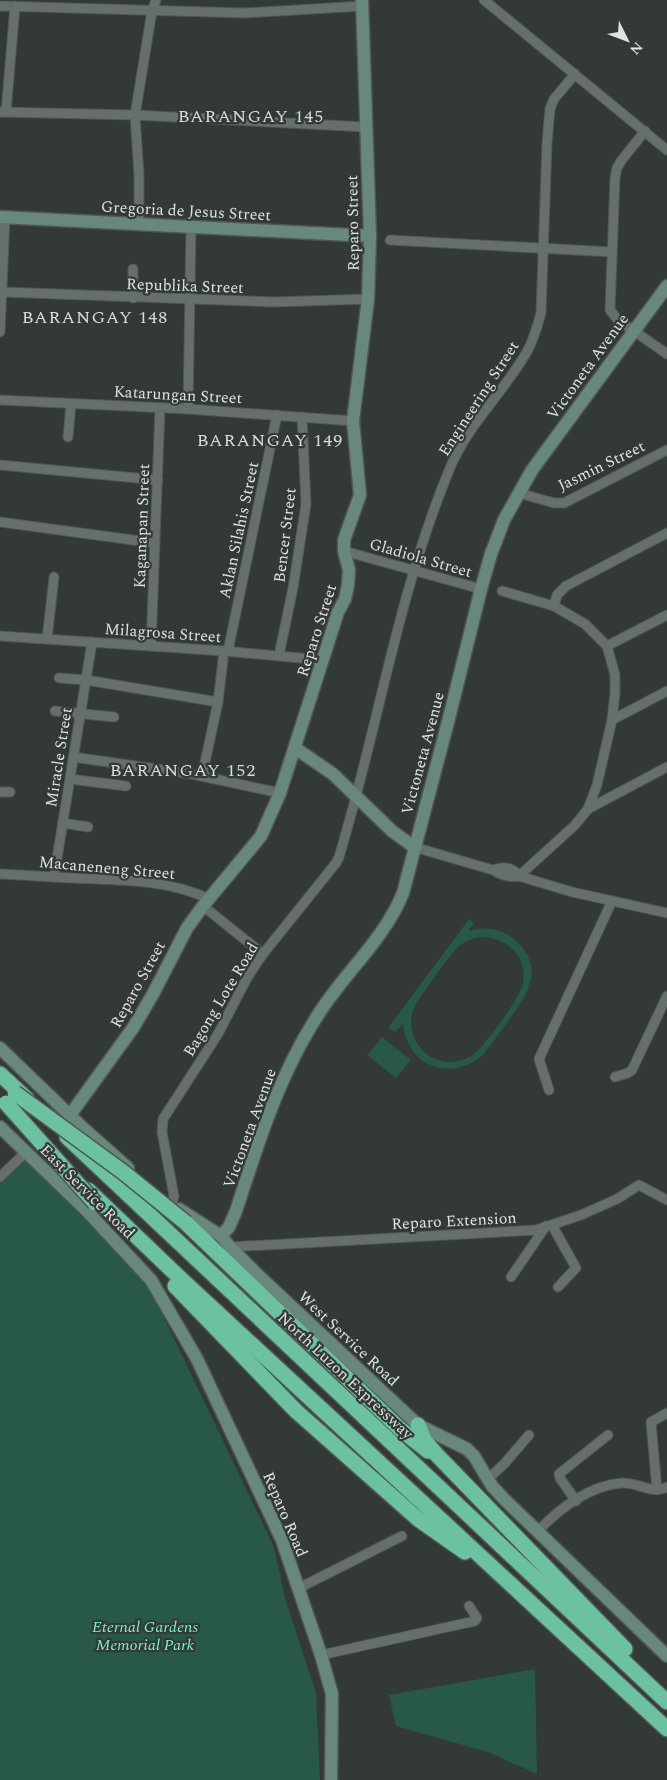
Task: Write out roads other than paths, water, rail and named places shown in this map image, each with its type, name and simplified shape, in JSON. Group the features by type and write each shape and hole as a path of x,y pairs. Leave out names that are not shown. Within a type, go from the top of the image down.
{"highway":[{"name":"North Luzon Expressway","path":"0,1074 667,1702"},
{"path":"0,1080 5,1100 95,1204 296,1411 418,1519 514,1586"},
{"path":"5,1100 123,1172 186,1223 399,1428 454,1473"},
{"path":"5,1100 181,1279 667,1729"},
{"path":"418,1425 424,1440 454,1473 667,1693"}],"street":[{"path":"139,224 139,175 135,115 152,10 156,0"},
{"path":"484,0 667,150"},
{"path":"0,6 245,13 362,3"},
{"name":"Reparo Street","path":"70,1115 133,1028 187,928 261,836 280,793 338,612 345,599 348,585 348,552 344,540 360,495 353,421 368,299 370,236 362,3"},
{"path":"15,6 3,112 135,115 366,127"},
{"name":"Engineering Street","path":"356,795 413,570 450,466 467,435 496,399 526,354 541,313 550,109 554,99 575,74"},
{"path":"645,131 617,168 615,178 610,310 617,319 667,354"},
{"path":"0,332 2,218"},
{"name":"Gregoria de Jesus Street","path":"2,218 370,236"},
{"path":"188,409 191,227"},
{"path":"390,240 612,252"},
{"path":"133,269 133,298"},
{"name":"Victoneta Avenue","path":"222,1236 229,1227 236,1211 269,1114 286,1071 318,1014 333,992 376,939 403,893 481,589 497,538 510,509 532,470 667,286"},
{"name":"Republika Street","path":"2,292 274,302 368,299"},
{"name":"Katarungan Street","path":"0,400 188,409 353,421"},
{"path":"68,437 70,404"},
{"name":"Kaganapan Street","path":"151,646 160,408"},
{"name":"Aklan Silahis Street","path":"202,776 218,702 226,651 278,415"},
{"name":"Bencer Street","path":"279,655 293,588 306,504 302,417"},
{"name":"Jasmin Street","path":"519,493 554,503 564,503 667,450"},
{"path":"0,465 158,480"},
{"path":"0,522 155,543"},
{"path":"554,606 557,595 566,586 667,533"},
{"name":"Gladiola Street","path":"348,552 481,589"},
{"path":"47,639 54,577"},
{"path":"502,591 554,606 585,624 607,646 616,675 612,720 588,809 575,825 519,876"},
{"path":"607,646 667,615"},
{"name":"Milagrosa Street","path":"0,636 226,651 323,660"},
{"name":"Miracle Street","path":"54,877 92,642"},
{"path":"59,678 86,680 218,702"},
{"path":"612,720 667,691"},
{"path":"55,711 114,717"},
{"path":"295,748 333,774 392,831 414,847 493,870 502,867 514,870 519,876 572,892 667,913"},
{"path":"74,757 202,776 280,793"},
{"path":"588,809 667,767"},
{"path":"70,779 126,786"},
{"name":"Bagong Lote Road","path":"172,1204 174,1196 162,1132 163,1119 218,1034 247,978 263,954 336,863 356,795"},
{"path":"63,823 88,827"},
{"name":"Macaneneng Street","path":"0,874 159,884 189,890 206,902 263,954"},
{"path":"549,1090 539,1058 612,901"},
{"path":"615,1077 632,1070 667,996"},
{"name":"West Service Road","path":"0,1048 132,1171 191,1218 222,1236 230,1247 260,1277 418,1425 467,1449 504,1499 667,1656"},
{"name":"East Service Road","path":"0,1128 86,1210 151,1280"},
{"path":"0,1177 26,1152"},
{"name":"Reparo Extension","path":"230,1247 536,1230 581,1215 639,1185 667,1200"},
{"path":"511,1277 549,1226 576,1268 558,1287"},
{"name":"Reparo Road","path":"151,1280 197,1359 282,1540 321,1655 332,1694 331,1780"},
{"path":"657,1490 650,1422 667,1413"},
{"path":"488,1479 505,1463 529,1435"},
{"path":"576,1501 559,1474 608,1435"},
{"path":"538,1531 558,1512 598,1489 621,1483 657,1490 667,1486"},
{"path":"299,1588 402,1536"},
{"path":"321,1655 475,1621 477,1618 470,1606"}],"district":[{"name":"BARANGAY 145","path":"251,116"},
{"name":"BARANGAY 148","path":"95,317"},
{"name":"BARANGAY 149","path":"270,440"},
{"name":"BARANGAY 152","path":"183,770"}],"park label":[{"name":"Eternal Gardens Memorial Park","path":"145,1635"}]}
